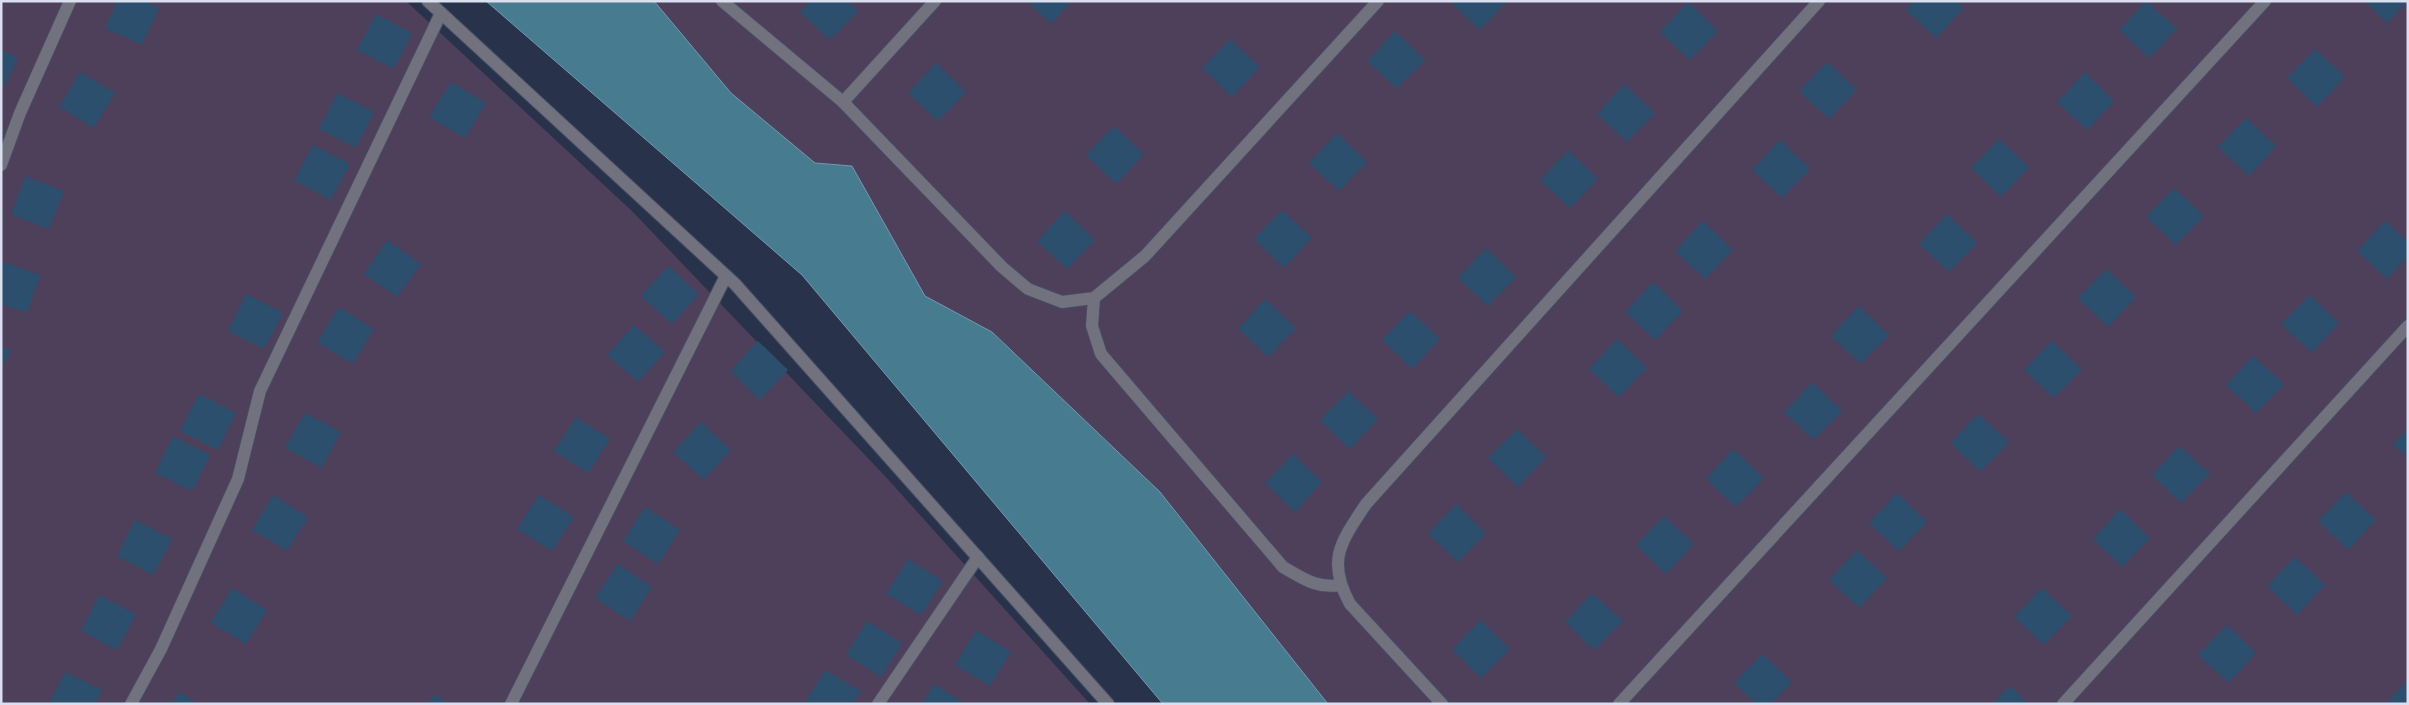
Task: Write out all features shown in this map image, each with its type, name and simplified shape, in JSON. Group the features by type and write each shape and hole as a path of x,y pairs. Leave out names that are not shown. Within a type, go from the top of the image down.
{"street":[{"path":"1,165 20,113 70,1"},
{"path":"428,1 726,276 1108,704"},
{"path":"722,1 843,102 1002,267 1028,289 1062,302 1094,298 1144,256 1378,1"},
{"path":"843,102 935,1"},
{"path":"1442,704 1350,604 1340,585 1336,562 1346,535 1366,504 1819,1"},
{"path":"1619,704 2266,1"},
{"path":"131,704 161,649 238,479 260,391 441,13"},
{"path":"511,704 726,276"},
{"path":"1094,298 1092,326 1101,354 1283,567 1309,583 1327,588 1340,585"},
{"path":"2063,704 2408,326"},
{"path":"878,704 978,557"}],"shaded area":[{"path":"1,1 406,1 633,212 885,476 1090,704 1,704"},
{"path":"654,1 2408,1 2408,704 1328,704 1160,492 992,332 925,296 852,166 815,163 731,93"}],"water":[{"path":"486,1 654,1 731,93 815,163 852,166 925,296 992,332 1160,492 1328,704 1163,704 802,275"}],"building":[{"path":"117,1 144,1 159,8 142,45 105,28"},
{"path":"810,1 848,1 858,11 830,40 800,12"},
{"path":"1027,1 1072,1 1051,24"},
{"path":"1449,1 1507,1 1480,30"},
{"path":"1914,1 1956,1 1964,8 1936,38 1906,10"},
{"path":"2146,1 2177,29 2149,58 2119,30"},
{"path":"2364,1 2408,1 2387,23"},
{"path":"1688,2 1718,31 1690,60 1660,32"},
{"path":"376,14 412,33 394,69 357,50"},
{"path":"1395,31 1425,60 1397,89 1367,61"},
{"path":"1230,39 1260,67 1232,97 1202,68"},
{"path":"2315,49 2345,77 2317,107 2287,78"},
{"path":"1,50 18,58 1,93"},
{"path":"1827,62 1857,90 1829,119 1799,91"},
{"path":"936,63 966,92 938,121 908,93"},
{"path":"80,72 115,93 94,128 59,107"},
{"path":"2085,72 2114,101 2087,130 2057,102"},
{"path":"451,82 486,103 465,138 429,117"},
{"path":"1624,84 1655,113 1627,142 1597,114"},
{"path":"337,93 374,112 356,148 319,129"},
{"path":"2246,118 2276,146 2249,176 2218,147"},
{"path":"1114,126 1144,154 1116,184 1086,155"},
{"path":"1337,133 1367,162 1339,191 1309,163"},
{"path":"1999,139 2029,167 2001,197 1971,168"},
{"path":"1780,140 1810,169 1782,198 1752,170"},
{"path":"313,145 350,164 331,200 294,180"},
{"path":"1568,150 1598,179 1570,208 1540,180"},
{"path":"25,176 64,191 49,229 11,215"},
{"path":"2174,188 2204,216 2176,245 2146,217"},
{"path":"1282,210 1312,238 1284,268 1254,239"},
{"path":"1065,211 1095,240 1067,269 1037,241"},
{"path":"1947,214 1977,243 1949,272 1919,244"},
{"path":"1703,221 1733,250 1705,279 1675,251"},
{"path":"2385,221 2408,242 2408,257 2387,279 2357,251"},
{"path":"387,240 421,264 397,297 364,274"},
{"path":"1486,248 1516,277 1488,306 1458,278"},
{"path":"2,261 40,275 27,313 1,304"},
{"path":"668,266 699,294 672,324 641,296"},
{"path":"2106,269 2136,297 2108,327 2078,298"},
{"path":"1653,282 1683,311 1655,340 1625,312"},
{"path":"246,294 283,313 264,349 228,331"},
{"path":"2310,295 2339,323 2312,353 2281,324"},
{"path":"1265,299 1296,328 1268,357 1238,329"},
{"path":"1859,306 1889,335 1861,364 1831,336"},
{"path":"339,307 374,329 353,364 317,342"},
{"path":"1410,311 1440,339 1412,369 1382,340"},
{"path":"634,325 665,352 638,382 607,355"},
{"path":"1617,339 1647,368 1619,397 1589,369"},
{"path":"758,341 788,370 760,400 730,371"},
{"path":"2052,341 2082,369 2054,398 2024,370"},
{"path":"1,346 11,351 1,368"},
{"path":"2253,356 2284,384 2256,413 2226,385"},
{"path":"1812,382 1842,411 1814,440 1784,412"},
{"path":"1348,391 1378,419 1350,449 1320,420"},
{"path":"199,394 236,413 218,450 180,431"},
{"path":"305,413 341,432 322,468 285,448"},
{"path":"1978,414 2009,442 1980,472 1951,443"},
{"path":"576,417 610,439 588,473 554,451"},
{"path":"701,422 731,450 704,480 673,452"},
{"path":"1517,429 1546,457 1518,487 1488,458"},
{"path":"2408,429 2408,458 2393,444"},
{"path":"173,436 210,455 192,491 155,473"},
{"path":"2179,446 2210,474 2181,503 2152,475"},
{"path":"1733,449 1764,478 1736,507 1706,479"},
{"path":"1293,454 1322,482 1295,512 1265,483"},
{"path":"2346,492 2376,520 2348,550 2318,521"},
{"path":"1897,493 1927,522 1899,551 1869,523"},
{"path":"273,495 308,517 287,551 252,530"},
{"path":"539,495 574,517 552,551 517,529"},
{"path":"1456,504 1486,533 1458,562 1428,534"},
{"path":"645,507 680,530 658,564 623,541"},
{"path":"2120,509 2150,538 2122,567 2093,539"},
{"path":"1664,516 1694,544 1666,574 1636,545"},
{"path":"135,520 172,539 153,575 117,556"},
{"path":"1857,550 1887,578 1859,608 1829,580"},
{"path":"2295,557 2325,585 2297,615 2267,586"},
{"path":"908,559 943,581 921,615 886,594"},
{"path":"618,564 652,587 630,621 595,598"},
{"path":"232,588 267,610 246,644 211,623"},
{"path":"2042,588 2072,616 2044,645 2014,617"},
{"path":"1592,593 1623,621 1594,650 1565,622"},
{"path":"99,595 136,614 117,650 81,631"},
{"path":"1480,620 1510,649 1481,678 1452,650"},
{"path":"867,621 902,643 881,677 846,655"},
{"path":"2227,625 2256,653 2229,683 2198,655"},
{"path":"976,630 1011,652 990,686 955,665"},
{"path":"1762,654 1792,682 1771,704 1756,704 1734,683"},
{"path":"825,670 861,691 853,704 804,704"},
{"path":"65,672 102,690 95,704 49,704"},
{"path":"2408,680 2408,704 2392,704 2388,701"},
{"path":"934,684 965,704 922,704"},
{"path":"2010,686 2029,704 1993,704"},
{"path":"179,692 198,704 172,704"},
{"path":"434,694 449,704 428,704"}]}
